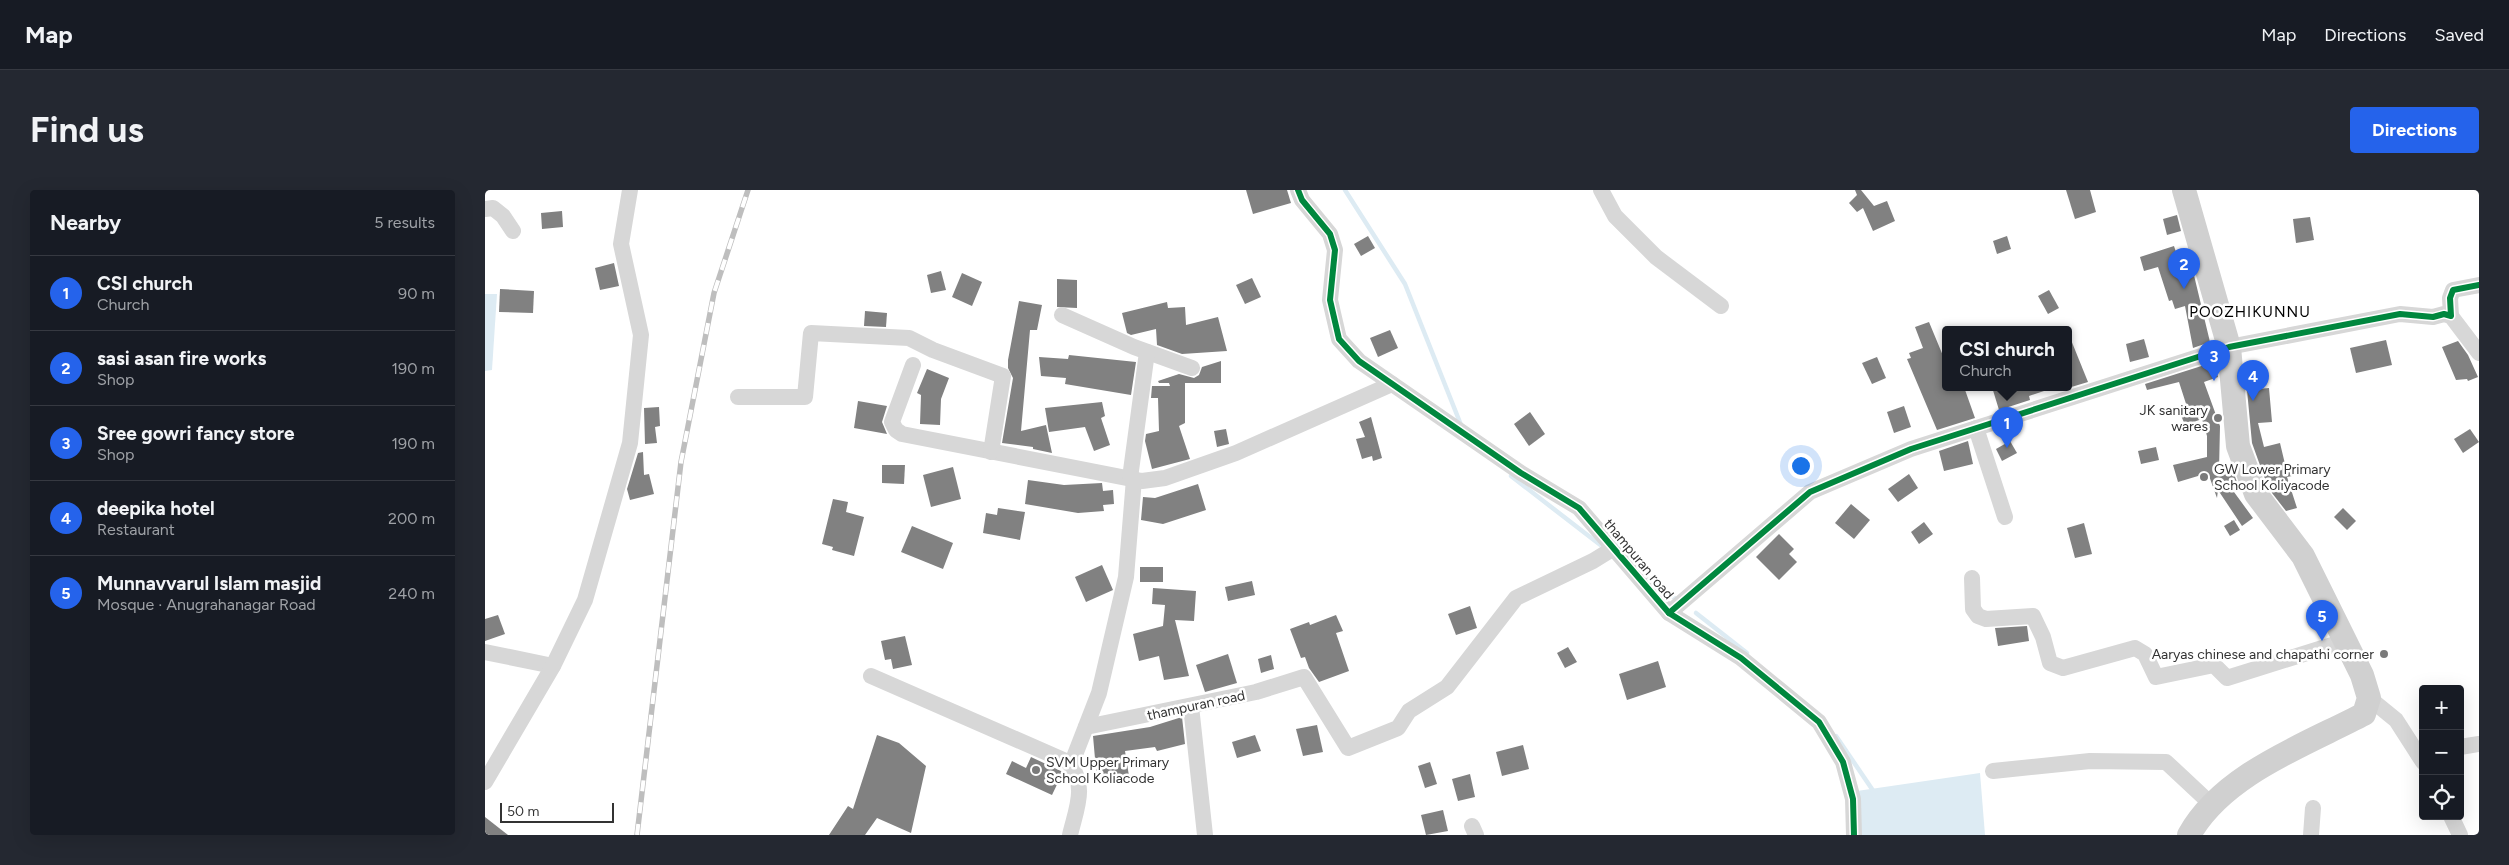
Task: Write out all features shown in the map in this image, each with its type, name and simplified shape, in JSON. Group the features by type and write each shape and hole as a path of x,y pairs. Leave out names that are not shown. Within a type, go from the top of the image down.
{"main road":[{"path":"2184,190 2229,347 2238,446 2256,494 2303,556 2362,675 2369,698 2365,714 2268,762 2211,804 2189,835"}],"street":[{"path":"485,782 553,666 585,600 630,443 641,336 621,244 630,190"},
{"name":"thampuran road","path":"1298,190 1302,200 1330,234 1335,250 1330,300 1339,339 1359,361 1521,473 1579,508 1608,551 1647,588 1669,613 1741,658 1819,722 1843,762 1853,799 1854,835"},
{"path":"1601,190 1615,216 1656,257 1721,306"},
{"path":"485,209 493,208 503,216 513,231"},
{"path":"2479,285 2453,290 2450,298 2451,316 2479,353"},
{"path":"1062,314 1147,352 1192,368"},
{"path":"1669,613 1809,492 1911,449 2229,347 2400,314 2451,316"},
{"path":"738,397 805,397 811,333 909,338 1003,376 991,452"},
{"path":"1071,765 1099,692 1126,577 1132,479 1147,352"},
{"path":"913,365 892,422 896,430 902,434 1142,481 1165,478 1236,453 1393,384"},
{"path":"1976,428 2005,517"},
{"name":"thampuran road","path":"1086,728 1256,692 1304,677 1348,748 1398,728 1409,711 1447,687 1516,598 1608,551"},
{"path":"1972,578 1973,609 1977,616 1986,619 2033,616 2043,637 2051,663 2063,668 2135,648 2145,654 2156,678 2213,665 2227,678 2345,640"},
{"path":"485,652 553,666"},
{"path":"871,676 1071,765 1077,773 1081,790 1070,835"},
{"path":"2369,698 2396,720 2419,753"},
{"path":"1191,706 1205,835"},
{"path":"2464,746 2479,744"},
{"path":"1993,771 2090,761 2166,762 2211,804"},
{"path":"2311,835 2313,808"},
{"path":"2453,820 2461,835"}],"shaded area":[{"path":"485,294 497,294 492,370 485,371"},
{"path":"1980,773 1985,835 1858,835 1857,791"}],"building":[{"path":"1246,190 1287,190 1291,203 1253,214"},
{"path":"1855,190 1861,190 1874,206 1887,201 1895,221 1873,231 1863,208 1857,212 1849,203 1857,195"},
{"path":"2066,190 2090,190 2096,212 2075,219"},
{"path":"562,211 563,227 542,229 541,213"},
{"path":"2177,215 2181,231 2167,235 2163,219"},
{"path":"2310,217 2314,240 2296,243 2293,219"},
{"path":"1368,236 1375,248 1361,256 1354,244"},
{"path":"2007,236 2011,249 1997,254 1993,241"},
{"path":"2174,246 2182,270 2192,267 2210,342 2193,348 2185,306 2175,309 2172,300 2169,301 2158,267 2144,271 2140,257"},
{"path":"614,263 619,286 600,290 595,268"},
{"path":"941,271 946,290 931,293 927,275"},
{"path":"962,273 982,282 972,306 952,297"},
{"path":"1252,278 1261,297 1245,304 1236,285"},
{"path":"1057,279 1077,280 1077,308 1057,307"},
{"path":"500,289 534,291 533,313 499,312"},
{"path":"2049,290 2059,308 2048,314 2038,296"},
{"path":"1019,301 1042,305 1037,330 1030,330 1021,431 1046,425 1052,453 1033,449 1033,447 1002,443 1013,378 1008,368 1008,360"},
{"path":"1167,302 1168,308 1185,307 1186,325 1218,317 1227,351 1182,354 1157,345 1156,329 1131,335 1127,333 1122,313"},
{"path":"865,311 887,313 886,327 864,326"},
{"path":"1929,322 1942,353 1942,391 1965,391 1975,418 1937,430 1907,359 1911,358 1909,353 1923,348 1915,327"},
{"path":"1390,330 1398,348 1378,357 1370,338"},
{"path":"2144,339 2149,357 2130,362 2126,344"},
{"path":"2386,340 2392,365 2356,373 2350,348"},
{"path":"2458,341 2468,355 2478,377 2468,381 2467,379 2456,380 2442,347"},
{"path":"2072,342 2088,382 2072,387"},
{"path":"1069,355 1136,362 1131,395 1065,384 1066,378 1041,376 1039,357 1068,359"},
{"path":"1877,357 1886,378 1872,384 1862,363"},
{"path":"1221,361 1221,383 1185,383 1185,423 1179,426 1190,459 1152,469 1145,441 1146,434 1159,431 1158,398 1151,398 1152,386 1170,386 1169,383 1159,383 1158,381 1179,374 1194,378 1199,375 1202,367"},
{"path":"2214,362 2218,377 2204,382 2220,426 2219,470 2231,466 2240,490 2234,492 2253,518 2242,526 2218,490 2217,498 2208,473 2178,482 2173,465 2207,457 2207,436 2202,419 2185,425 2180,413 2188,410 2179,382 2147,390 2145,384"},
{"path":"927,369 949,378 941,399 940,425 920,424 921,395 917,393"},
{"path":"2269,388 2272,422 2258,423 2264,447 2280,443 2285,464 2289,463 2292,476 2287,477 2297,508 2286,511 2272,493 2269,481 2266,482 2252,443 2247,390"},
{"path":"1993,391 2044,391 2029,396 2030,400 1999,410"},
{"path":"858,401 887,406 882,422 887,434 854,428"},
{"path":"1102,402 1105,416 1101,418 1110,445 1094,451 1085,427 1049,432 1045,408"},
{"path":"1904,406 1911,427 1894,433 1887,412"},
{"path":"659,407 660,426 655,427 657,443 645,444 644,408"},
{"path":"1530,412 1545,434 1529,446 1514,424"},
{"path":"1371,417 1382,458 1373,461 1372,456 1362,459 1356,439 1365,437 1359,422"},
{"path":"1226,429 1229,444 1217,447 1214,431"},
{"path":"2470,429 2479,442 2463,453 2454,439"},
{"path":"1968,441 1973,464 1944,471 1939,451"},
{"path":"2010,441 2017,453 2002,461 1996,449"},
{"path":"2156,447 2159,460 2141,464 2138,451"},
{"path":"643,452 644,475 649,474 654,494 630,500 627,489 638,453"},
{"path":"882,465 905,465 904,484 882,483"},
{"path":"953,467 961,499 931,507 923,475"},
{"path":"1909,474 1918,488 1898,502 1888,489"},
{"path":"1028,480 1064,485 1102,483 1103,491 1113,490 1114,504 1103,505 1104,511 1078,513 1025,504"},
{"path":"1198,484 1206,510 1163,524 1141,520 1143,497 1155,498"},
{"path":"833,499 848,502 846,512 864,517 854,556 832,550 833,547 822,544"},
{"path":"1851,504 1870,520 1854,539 1835,523"},
{"path":"998,508 1025,512 1020,540 983,533 986,513 997,515"},
{"path":"2343,508 2356,521 2347,530 2334,517"},
{"path":"2234,520 2240,530 2230,536 2224,526"},
{"path":"1924,522 1933,534 1919,544 1911,532"},
{"path":"2084,523 2092,554 2075,558 2067,528"},
{"path":"912,526 953,543 943,569 901,552"},
{"path":"1779,534 1794,549 1789,554 1797,562 1779,580 1756,557"},
{"path":"1102,565 1113,590 1086,602 1075,577"},
{"path":"1140,567 1163,567 1163,582 1140,582"},
{"path":"1252,581 1255,595 1228,601 1225,587"},
{"path":"1153,588 1196,591 1194,621 1175,620 1189,676 1164,680 1159,656 1139,661 1133,634 1163,626 1165,605 1152,604"},
{"path":"1470,606 1477,628 1456,635 1448,614"},
{"path":"498,615 505,634 485,641 485,619"},
{"path":"1336,615 1343,631 1336,633 1349,671 1319,682 1309,668 1305,657 1301,658 1290,629 1309,622 1310,625"},
{"path":"2027,626 2029,641 1998,646 1995,628"},
{"path":"905,636 912,665 893,669 891,659 885,660 881,641"},
{"path":"1568,647 1577,662 1565,668 1557,653"},
{"path":"1228,654 1237,683 1205,692 1196,665"},
{"path":"1271,655 1274,669 1261,673 1258,659"},
{"path":"1658,661 1666,687 1627,700 1619,674"},
{"path":"1182,717 1185,744 1157,751 1155,747 1125,751 1129,776 1097,781 1093,736 1150,727"},
{"path":"1317,725 1323,752 1303,756 1296,729"},
{"path":"877,735 899,743 926,766 911,833 877,818 865,835 829,835 848,806 853,809"},
{"path":"1255,735 1261,751 1237,758 1232,742"},
{"path":"1523,745 1529,769 1502,776 1496,752"},
{"path":"1031,757 1063,772 1052,795 1006,774 1012,761 1026,768"},
{"path":"1430,762 1437,784 1425,788 1418,766"},
{"path":"1470,774 1475,797 1458,801 1452,779"},
{"path":"1443,810 1448,831 1426,835 1421,815"},
{"path":"485,817 508,835 485,835"}],"waterway":[{"path":"1345,190 1405,284 1461,425"},
{"path":"1511,476 1603,547"},
{"path":"1652,583 1676,599"},
{"path":"1696,613 1747,653"},
{"path":"1836,736 1874,792"}],"railway":[{"path":"637,835 681,462 714,293 748,190"}],"cycle path":[{"path":"1298,190 1302,200 1330,234 1335,250 1330,300 1339,339 1359,361 1521,473 1579,508 1669,613 1741,658 1819,722 1843,762 1853,799 1854,835"},
{"path":"1669,613 1810,492 1911,449 2229,347 2400,314 2433,317 2444,314 2451,316 2450,298 2453,290 2479,285"}],"place":[{"name":"sasi asan fire works","path":"2184,289"},
{"name":"Sree gowri fancy store","path":"2214,381"},
{"name":"deepika hotel","path":"2253,401"},
{"name":"JK sanitary wares","path":"2218,418"},
{"name":"CSI church","path":"2007,448"},
{"name":"GW Lower Primary School Koliyacode","path":"2204,477"},
{"name":"Munnavvarul Islam masjid","path":"2322,641"},
{"name":"Aaryas chinese and chapathi corner","path":"2384,654"},
{"name":"SVM Upper Primary School Koliacode","path":"1036,770"}],"district":[{"name":"POOZHIKUNNU","path":"2250,312"}]}
